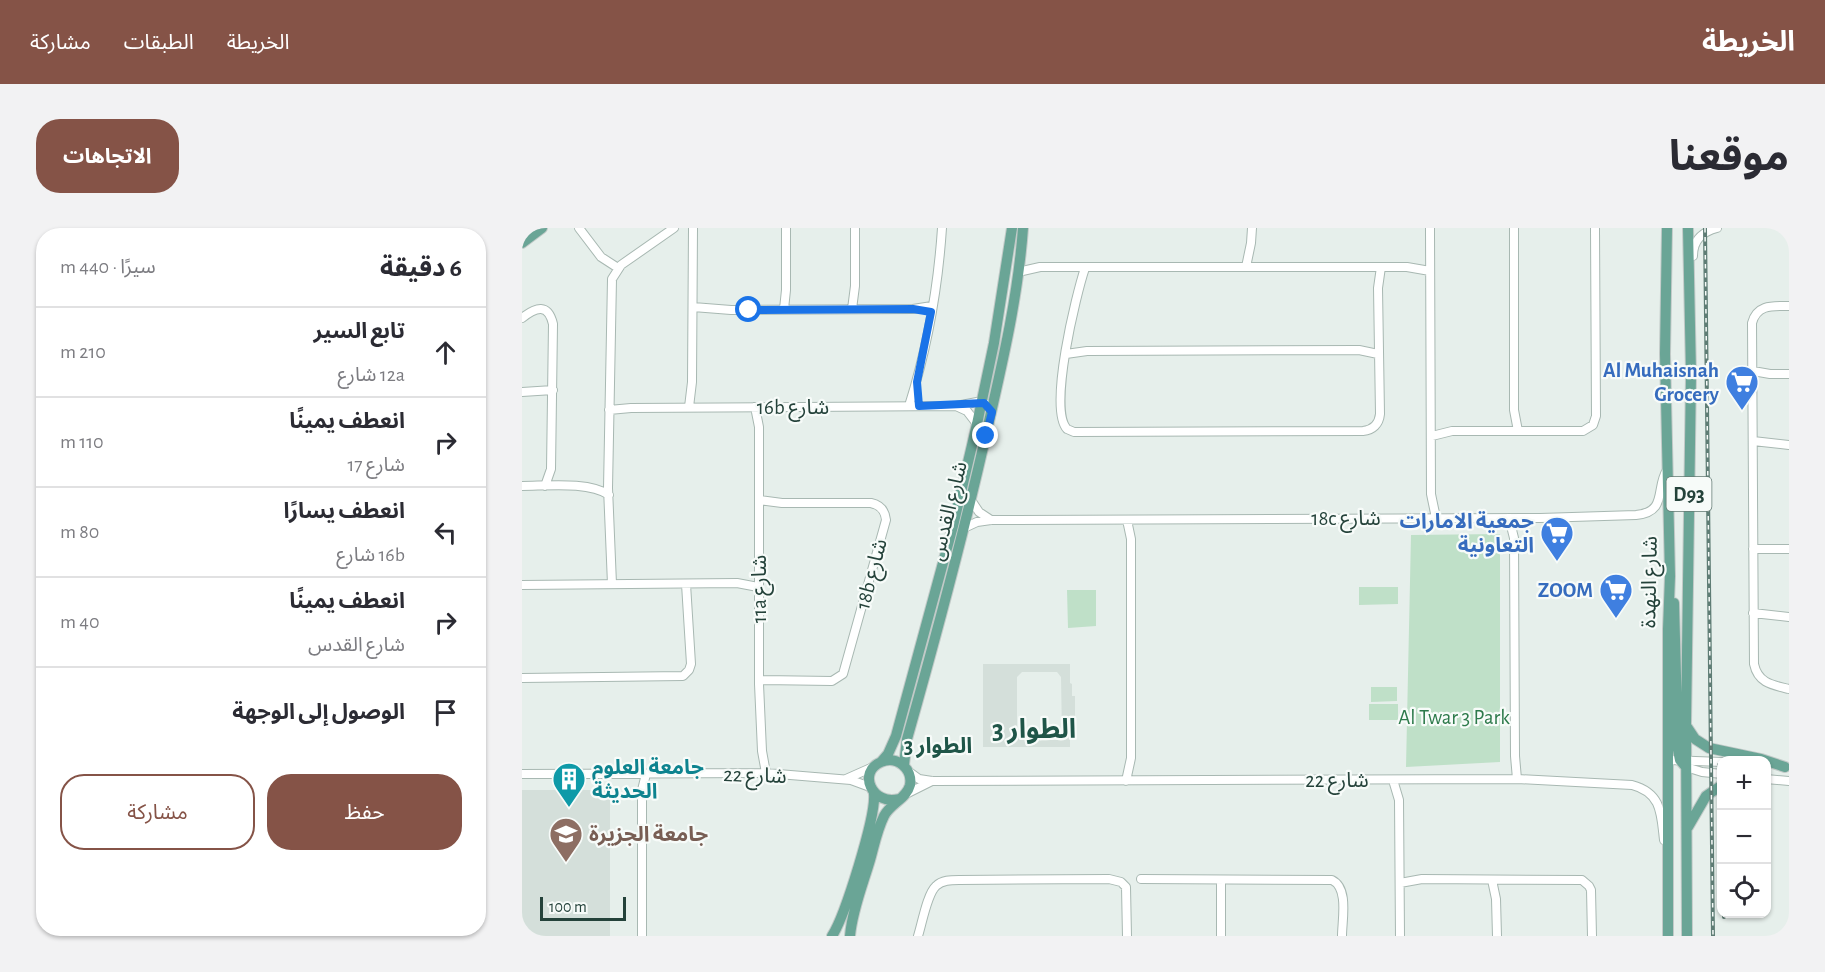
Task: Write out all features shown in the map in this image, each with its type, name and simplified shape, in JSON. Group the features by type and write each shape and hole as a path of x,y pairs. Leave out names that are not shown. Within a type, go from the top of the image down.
{"main road":[{"path":"522,243 542,228"},
{"path":"1015,228 1013,266 1018,272"},
{"name":"شارع القدس","path":"906,768 907,739 964,528 992,412 1021,250 1015,228"},
{"name":"شارع القدس","path":"879,763 888,754 896,736 953,526 982,402 1015,228"},
{"name":"شارع النهدة","path":"1667,228 1665,354 1670,576 1676,619 1677,746 1686,830 1687,936"},
{"name":"شارع النهدة","path":"1668,936 1667,879 1686,724 1691,374 1688,228"},
{"path":"1686,724 1695,739 1709,748 1787,767"},
{"path":"832,936 843,913 873,813 870,774 879,763 893,760 906,768 910,783 902,797 883,818 854,915 850,936"},
{"path":"1686,830 1706,796 1717,788"},
{"path":"872,790 886,800 902,797"}],"street":[{"path":"579,228 602,263 615,272"},
{"path":"610,584 610,289 615,272 674,228"},
{"path":"786,228 787,309"},
{"path":"855,228 855,309"},
{"path":"914,406 942,228"},
{"path":"1250,266 1252,228"},
{"path":"1430,228 1431,518"},
{"path":"1514,228 1514,431"},
{"path":"1432,431 1583,431 1593,425 1596,416 1595,228"},
{"path":"1690,298 1693,287 1695,243 1699,236 1717,228"},
{"path":"691,230 692,407"},
{"path":"1021,250 1028,261 1040,267"},
{"path":"1018,272 1040,267 1430,266"},
{"path":"1081,268 1060,397 1064,426 1074,432 1363,431 1372,428 1378,423 1380,414 1378,267"},
{"path":"1789,306 1767,306 1756,313 1752,324 1754,664 1757,675 1766,683 1789,688"},
{"path":"522,318 534,309 542,309 551,317 553,324 551,469 545,486"},
{"path":"693,310 931,309"},
{"path":"1067,349 1087,351 1378,350"},
{"path":"1753,375 1789,374"},
{"path":"522,392 553,394"},
{"path":"982,402 992,412"},
{"name":"16b شارع","path":"609,407 956,406 982,402"},
{"path":"956,406 967,411 977,424"},
{"name":"11a شارع","path":"758,407 761,773"},
{"path":"1753,445 1789,445"},
{"name":"18c شارع","path":"964,528 977,522 991,520 1514,518 1641,515 1652,510 1659,499 1662,478 1669,467"},
{"path":"551,469 560,486"},
{"path":"589,487 609,478"},
{"path":"522,486 589,487 609,495"},
{"path":"971,500 979,512 991,520"},
{"name":"18b شارع","path":"759,505 782,503 876,504 883,510 886,520 843,674 832,681 759,682"},
{"path":"1514,518 1514,779"},
{"path":"1127,520 1131,539 1130,780"},
{"path":"1131,539 1137,520"},
{"path":"1753,549 1789,549"},
{"path":"522,585 758,583"},
{"path":"522,678 683,676 691,664 688,584"},
{"path":"1753,617 1789,617"},
{"path":"1680,762 1717,762"},
{"path":"1680,762 1702,772 1717,774"},
{"name":"شارع 22","path":"843,780 879,763"},
{"path":"1771,768 1787,767"},
{"name":"شارع 22","path":"906,768 919,779 932,781 1543,779 1632,785 1651,794 1661,812 1667,879"},
{"name":"شارع 22","path":"522,774 761,773 857,782 872,790"},
{"path":"642,774 642,935"},
{"path":"1771,779 1789,781"},
{"path":"1393,780 1399,800 1400,936"},
{"path":"1399,800 1405,780"},
{"name":"شارع 22","path":"902,797 932,781"},
{"path":"1400,879 1573,878 1586,882 1592,895 1592,936"},
{"path":"918,936 933,889 943,882 953,880 1114,879 1124,884 1127,891 1127,936"},
{"path":"1141,879 1334,880 1342,891 1342,936"},
{"path":"1221,880 1221,936"},
{"path":"1496,880 1497,936"}],"shaded area":[{"path":"983,664 1070,664 1072,696 1075,696 1075,716 1073,717 1073,729 1070,729 1070,747 983,747","holes":["1022,672 1057,672 1061,677 1062,735 1057,740 1022,740 1017,735 1017,677"]},
{"name":"جامعة الجزيرة","path":"522,790 610,790 610,936 522,936"}],"green space":[{"name":"Al Twar 3 Park","path":"1500,534 1500,762 1406,767 1411,535"},
{"path":"1359,587 1398,587 1398,604 1359,605"},
{"path":"1067,590 1096,590 1096,626 1068,628"},
{"path":"1371,687 1397,687 1397,701 1371,702"},
{"path":"1369,704 1398,704 1398,720 1369,720"}],"railway":[{"path":"1705,228 1713,936"}],"place":[{"name":"Al Muhaisnah Grocery","path":"1742,411"},
{"name":"جمعية الامارات التعاونية","path":"1557,562"},
{"name":"ZOOM","path":"1616,619"},
{"name":"جامعة العلوم الحديثة","path":"569,808"},
{"name":"جامعة الجزيرة","path":"566,863"}],"district":[{"name":"الطوار 3","path":"1034,729"},
{"name":"الطوار 3","path":"938,745"}],"route":[{"path":"749,310 913,309 931,312 917,382 919,406 956,406 982,402 992,412 986,436"}]}
